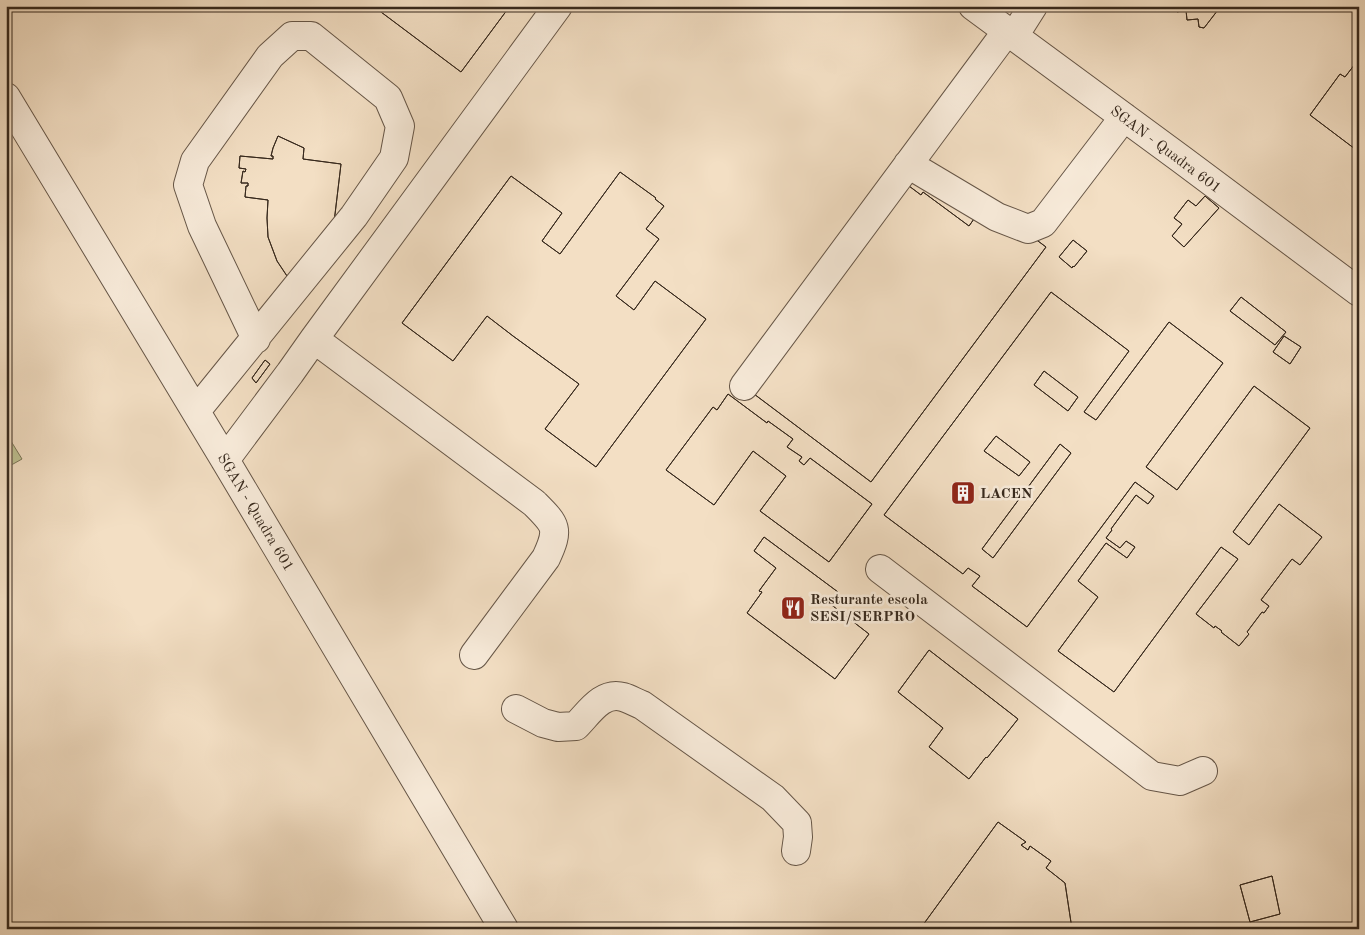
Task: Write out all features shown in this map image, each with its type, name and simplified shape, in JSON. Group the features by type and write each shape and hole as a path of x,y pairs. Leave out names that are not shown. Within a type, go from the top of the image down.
{"street":[{"path":"225,460 558,6"},
{"name":"SGAN - Quadra 601","path":"973,6 1359,292"},
{"path":"744,386 908,164 1033,6"},
{"path":"196,411 256,339 354,216 394,158 400,126 388,98 311,36 292,36 270,56 195,160 188,185 202,226 256,339"},
{"name":"SGAN - Quadra 601","path":"6,97 196,411 504,929"},
{"path":"908,164 997,217 1028,229 1043,223 1124,117"},
{"path":"314,339 534,503 550,519 554,528 553,542 546,558 474,655"},
{"path":"880,569 1152,776 1180,781 1203,771"},
{"path":"516,709 543,723 558,727 576,726 601,700 609,696 622,697 642,705 773,798 797,822 796,851"}],"green space":[{"path":"6,433 22,459 6,468"}],"building":[{"path":"373,6 510,6 461,72"},
{"path":"373,6 510,6 461,72"},
{"path":"1176,6 1221,6 1204,28 1199,27 1198,19 1187,20 1186,10 1177,12"},
{"path":"1176,6 1221,6 1204,28 1199,27 1198,19 1187,20 1186,10 1177,12"},
{"path":"1355,64 1359,67 1359,152 1310,115 1340,74 1345,77"},
{"path":"1355,64 1359,67 1359,152 1310,115 1340,74 1345,77"},
{"path":"278,136 304,148 303,159 341,164 333,231 291,282 277,261 268,237 268,200 245,197 248,183 241,183 243,171 245,172 246,169 239,168 240,156 273,159 273,156 271,156"},
{"path":"278,136 304,148 303,159 341,164 333,231 291,282 277,261 268,237 268,200 245,197 248,183 241,183 243,171 245,172 246,169 239,168 240,156 273,159 273,156 271,156"},
{"path":"620,172 664,206 646,229 659,239 616,296 634,310 655,281 706,319 596,467 545,429 579,384 487,316 453,361 402,323 511,176 562,213 542,241 560,254"},
{"path":"620,172 664,206 646,229 659,239 616,296 634,310 655,281 706,319 596,467 545,429 579,384 487,316 453,361 402,323 511,176 562,213 542,241 560,254"},
{"path":"909,186 921,195 923,192 969,226 986,202 1046,247 871,482 754,394"},
{"path":"909,186 921,195 923,192 969,226 986,202 1046,247 871,482 754,394"},
{"path":"1205,196 1219,208 1184,247 1172,236 1182,224 1174,218 1188,200 1196,206"},
{"path":"1205,196 1219,208 1184,247 1172,236 1182,224 1174,218 1188,200 1196,206"},
{"path":"1073,240 1087,251 1072,268 1059,257"},
{"path":"1073,240 1087,251 1072,268 1059,257"},
{"name":"LACEN","path":"1051,292 1129,351 1084,412 1096,420 1169,322 1223,363 1146,467 1177,490 1254,386 1310,428 1233,532 1249,545 1279,504 1322,537 1300,565 1292,559 1261,600 1269,606 1247,632 1249,634 1239,646 1222,631 1215,626 1214,628 1196,614 1238,559 1221,547 1114,692 1058,651 1098,597 1078,581 1106,543 1127,558 1135,547 1126,541 1120,548 1106,538 1136,495 1148,504 1154,496 1135,482 1027,627 972,586 980,576 968,568 963,574 884,515","holes":["1044,371 1078,397 1068,411 1034,385","996,436 1030,462 1019,476 984,451","1060,444 1071,453 993,558 982,549"]},
{"name":"LACEN","path":"1051,292 1129,351 1084,412 1096,420 1169,322 1223,363 1146,467 1177,490 1254,386 1310,428 1233,532 1249,545 1279,504 1322,537 1300,565 1292,559 1261,600 1269,606 1247,632 1249,634 1239,646 1222,631 1215,626 1214,628 1196,614 1238,559 1221,547 1114,692 1058,651 1098,597 1078,581 1106,543 1127,558 1135,547 1126,541 1120,548 1106,538 1136,495 1148,504 1154,496 1135,482 1027,627 972,586 980,576 968,568 963,574 884,515","holes":["1044,371 1078,397 1068,411 1034,385","996,436 1030,462 1019,476 984,451","1060,444 1071,453 993,558 982,549"]},
{"path":"1241,297 1286,332 1275,345 1230,311"},
{"path":"1241,297 1286,332 1275,345 1230,311"},
{"path":"1284,336 1301,347 1290,364 1273,352"},
{"path":"1284,336 1301,347 1290,364 1273,352"},
{"path":"265,360 270,364 256,383 252,378"},
{"path":"265,360 270,364 256,383 252,378"},
{"path":"728,394 767,423 768,421 793,439 787,447 802,457 799,461 804,465 810,458 872,504 829,562 760,511 786,476 753,451 714,505 666,470 713,407 717,410"},
{"path":"728,394 767,423 768,421 793,439 787,447 802,457 799,461 804,465 810,458 872,504 829,562 760,511 786,476 753,451 714,505 666,470 713,407 717,410"},
{"name":"Resturante escola SESI/SERPRO","path":"764,537 838,592 829,603 869,634 835,679 747,613 762,592 759,591 776,568 754,551"},
{"name":"Resturante escola SESI/SERPRO","path":"764,537 838,592 829,603 869,634 835,679 747,613 762,592 759,591 776,568 754,551"},
{"path":"929,650 1018,719 969,779 929,747 943,728 898,692"},
{"path":"929,650 1018,719 969,779 929,747 943,728 898,692"},
{"path":"998,822 1026,842 1021,845 1028,850 1030,846 1051,861 1046,868 1065,883 1072,929 920,929"},
{"path":"998,822 1026,842 1021,845 1028,850 1030,846 1051,861 1046,868 1065,883 1072,929 920,929"},
{"path":"1272,876 1280,914 1250,922 1240,885"},
{"path":"1272,876 1280,914 1250,922 1240,885"}],"place":[{"name":"LACEN","path":"963,493"},
{"name":"Resturante escola SESI/SERPRO","path":"793,608"}]}
